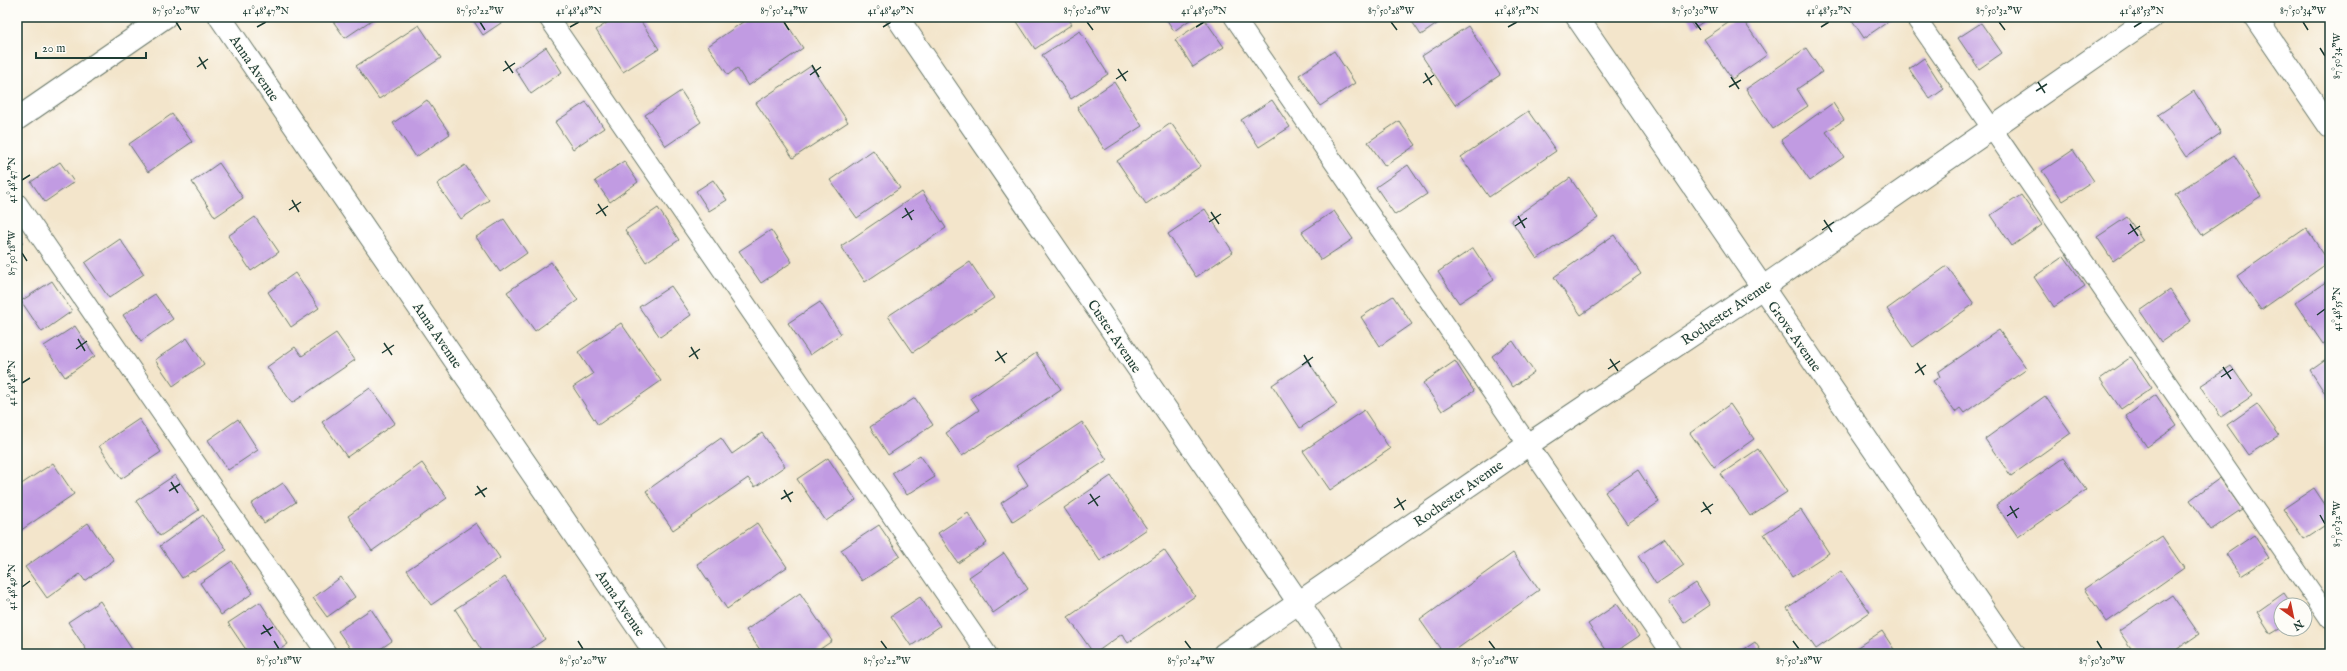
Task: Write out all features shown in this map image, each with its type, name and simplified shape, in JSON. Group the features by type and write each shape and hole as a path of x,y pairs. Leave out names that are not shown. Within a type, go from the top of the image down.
{"street":[{"path":"17,119 165,17"},
{"name":"Anna Avenue","path":"220,17 656,654"},
{"name":"Custer Avenue","path":"897,17 1298,604 1334,654"},
{"name":"Grove Avenue","path":"1577,17 2014,654"},
{"name":"Rochester Avenue","path":"1224,654 1529,444 1762,288 2152,17"},
{"path":"2255,17 2330,127"}],"lane":[{"path":"548,17 987,654"},
{"path":"1234,17 1672,654"},
{"path":"1915,17 2330,619"},
{"path":"17,203 327,654"}],"building":[{"path":"330,17 376,17 345,38"},
{"path":"471,17 510,17 483,35"},
{"path":"616,17 638,17 659,49 623,72 596,30"},
{"path":"750,17 782,17 803,48 748,86 737,68 728,75 708,46"},
{"path":"1014,17 1067,17 1072,24 1035,49"},
{"path":"1165,17 1194,17 1174,31"},
{"path":"1409,17 1447,17 1421,35"},
{"path":"1687,17 1710,17 1694,28"},
{"path":"1737,17 1741,17 1767,55 1732,79 1704,39"},
{"path":"1850,17 1895,17 1864,38"},
{"path":"1205,20 1224,47 1193,67 1175,40"},
{"path":"1981,23 2002,53 1979,69 1958,38"},
{"path":"419,25 441,58 379,99 356,66"},
{"path":"1468,26 1500,75 1455,105 1422,56"},
{"path":"1080,31 1108,74 1071,99 1042,55"},
{"path":"546,47 562,72 531,94 515,69"},
{"path":"1806,48 1822,72 1797,89 1808,106 1773,129 1746,89"},
{"path":"1334,51 1355,83 1320,106 1299,75"},
{"path":"1924,58 1944,89 1930,99 1909,69"},
{"path":"811,66 848,122 793,158 756,103"},
{"path":"1114,82 1142,126 1105,150 1077,107"},
{"path":"681,91 701,122 666,146 645,115"},
{"path":"2194,91 2221,133 2186,157 2158,115"},
{"path":"427,100 450,134 416,157 393,123"},
{"path":"1272,100 1290,127 1259,147 1241,120"},
{"path":"586,102 604,128 573,149 555,122"},
{"path":"1833,103 1844,120 1826,132 1844,157 1810,181 1781,140"},
{"path":"1528,111 1556,151 1489,197 1461,157"},
{"path":"172,114 192,142 148,172 129,144"},
{"path":"1399,121 1416,145 1385,166 1368,142"},
{"path":"1171,123 1201,166 1146,204 1117,161"},
{"path":"873,150 900,188 857,218 830,180"},
{"path":"2073,150 2094,181 2063,201 2042,171"},
{"path":"2234,155 2261,196 2202,235 2175,194"},
{"path":"624,161 638,182 610,202 595,181"},
{"path":"60,162 74,182 45,202 31,182"},
{"path":"219,163 243,198 215,217 192,182"},
{"path":"465,165 489,200 461,219 437,184"},
{"path":"1408,165 1427,194 1395,215 1376,187"},
{"path":"1570,178 1598,218 1537,259 1511,220"},
{"path":"713,180 727,200 709,211 696,191"},
{"path":"922,191 946,228 865,282 841,246"},
{"path":"2021,195 2042,225 2012,246 1991,215"},
{"path":"658,208 679,240 646,262 625,230"},
{"path":"1205,209 1233,252 1196,277 1168,234"},
{"path":"1334,211 1353,239 1321,260 1302,232"},
{"path":"255,217 279,252 251,271 228,236"},
{"path":"2127,217 2143,240 2113,261 2097,237"},
{"path":"504,219 527,253 500,272 476,237"},
{"path":"2306,228 2329,262 2261,310 2237,276"},
{"path":"771,230 792,262 761,283 739,251"},
{"path":"17,235 23,243 17,247"},
{"path":"1614,235 1641,274 1581,315 1554,277"},
{"path":"120,239 144,274 109,298 85,263"},
{"path":"1473,248 1494,280 1459,303 1438,272"},
{"path":"2064,256 2085,286 2054,307 2034,277"},
{"path":"551,262 578,300 535,331 507,292"},
{"path":"970,262 994,298 913,352 888,316"},
{"path":"1947,266 1974,304 1913,347 1887,309"},
{"path":"295,273 319,308 291,327 268,292"},
{"path":"2330,279 2330,339 2323,344 2295,303"},
{"path":"52,281 72,311 42,332 21,301"},
{"path":"671,286 691,315 660,337 639,307"},
{"path":"2170,290 2191,321 2161,342 2140,311"},
{"path":"155,294 173,319 141,341 123,315"},
{"path":"1393,296 1412,324 1380,346 1361,317"},
{"path":"820,302 841,334 810,355 788,323"},
{"path":"621,323 661,381 598,425 573,387 593,374 578,352"},
{"path":"75,326 95,356 65,377 44,346"},
{"path":"1999,330 2027,369 1964,413 1960,408 1955,412 1933,381 1940,377 1938,372"},
{"path":"336,333 355,360 292,403 267,367 295,347 302,356"},
{"path":"187,338 204,364 173,386 155,360"},
{"path":"1513,341 1534,372 1513,387 1492,356"},
{"path":"1036,353 1061,389 962,456 946,433 979,410 971,398"},
{"path":"2330,356 2330,401 2310,370"},
{"path":"2131,357 2152,388 2121,409 2100,379"},
{"path":"1308,361 1337,404 1300,428 1272,385"},
{"path":"1455,361 1474,391 1442,411 1423,383"},
{"path":"2231,366 2252,396 2221,417 2200,386"},
{"path":"370,388 395,423 347,457 322,422"},
{"path":"2156,395 2177,426 2147,447 2126,416"},
{"path":"2045,396 2071,433 2011,476 1985,439"},
{"path":"915,398 933,425 888,455 870,427"},
{"path":"1730,404 1754,439 1714,467 1690,433"},
{"path":"2257,404 2279,435 2248,455 2227,425"},
{"path":"1364,410 1390,449 1330,490 1303,451"},
{"path":"139,419 161,452 121,479 99,446"},
{"path":"238,419 258,450 228,470 208,440"},
{"path":"1082,422 1107,460 1013,522 1001,503 1028,485 1016,466"},
{"path":"762,433 785,466 755,487 748,478 673,530 646,491 721,438 732,454"},
{"path":"1758,449 1787,492 1750,516 1721,474"},
{"path":"920,455 935,477 907,495 892,473"},
{"path":"828,458 856,500 826,521 797,479"},
{"path":"2063,458 2086,490 2018,537 1996,505"},
{"path":"53,463 74,494 17,533 17,487"},
{"path":"422,463 447,498 372,551 348,516"},
{"path":"1638,470 1659,502 1627,524 1605,492"},
{"path":"175,475 199,510 160,536 136,501"},
{"path":"1111,476 1147,529 1100,561 1064,508"},
{"path":"2220,478 2242,509 2211,530 2190,500"},
{"path":"283,483 296,502 264,523 251,504"},
{"path":"2314,488 2330,512 2330,522 2304,539 2283,509"},
{"path":"1801,510 1829,553 1792,577 1764,534"},
{"path":"968,513 987,543 958,563 938,533"},
{"path":"203,515 227,550 194,572 193,571 182,578 160,546"},
{"path":"88,523 114,560 85,581 80,574 47,598 25,567"},
{"path":"476,523 500,558 431,605 407,570"},
{"path":"757,523 787,567 727,609 697,564"},
{"path":"879,525 900,556 862,581 841,550"},
{"path":"2254,535 2269,558 2241,576 2226,554"},
{"path":"2162,536 2184,568 2107,622 2084,589"},
{"path":"1665,538 1684,565 1656,584 1638,556"},
{"path":"1164,550 1195,596 1128,643 1122,634 1094,654 1068,617"},
{"path":"1004,553 1028,589 993,613 969,577"},
{"path":"1513,553 1539,590 1450,654 1444,654 1420,620"},
{"path":"232,561 253,593 221,615 200,583"},
{"path":"1841,571 1870,612 1816,649 1787,608"},
{"path":"341,577 355,597 327,617 313,598"},
{"path":"505,577 545,639 523,654 484,654 455,609"},
{"path":"1696,583 1710,605 1684,623 1669,601"},
{"path":"800,593 832,641 813,654 763,654 746,630"},
{"path":"2284,593 2287,597 2278,597"},
{"path":"2172,595 2199,634 2170,654 2135,654 2119,631"},
{"path":"920,597 940,626 911,646 891,616"},
{"path":"100,601 135,654 89,654 68,622"},
{"path":"2273,601 2273,633 2271,634 2257,612"},
{"path":"260,602 288,644 273,654 249,654 228,623"},
{"path":"1617,604 1639,636 1612,654 1609,654 1588,624"},
{"path":"371,609 392,641 373,654 354,654 338,631"},
{"path":"1882,631 1897,654 1847,654"},
{"path":"1755,642 1763,654 1737,654"}]}
